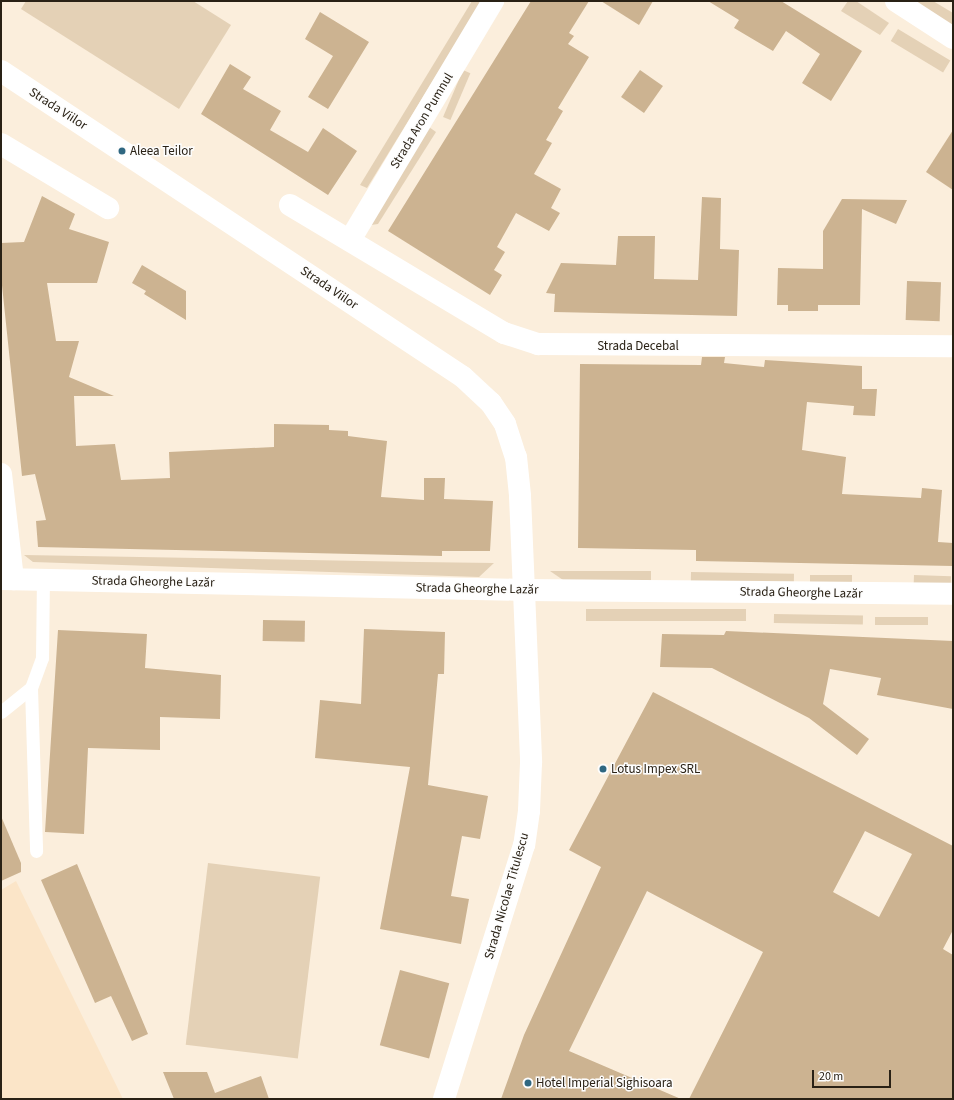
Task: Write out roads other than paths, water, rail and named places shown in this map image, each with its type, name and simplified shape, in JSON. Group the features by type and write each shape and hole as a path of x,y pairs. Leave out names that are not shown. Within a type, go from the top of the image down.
{"street":[{"name":"Strada Aron Pumnul","path":"350,240 493,1"},
{"path":"900,2 953,38"},
{"name":"Strada Viilor","path":"1,71 463,377 491,403 505,424 516,456 524,590"},
{"path":"1,144 108,208"},
{"name":"Strada Decebal","path":"290,205 504,333 538,344 953,346"},
{"path":"1,474 7,579"},
{"name":"Strada Gheorghe Lazăr","path":"7,579 524,590 953,594"},
{"name":"Strada Nicolae Titulescu","path":"444,1099 524,845 531,764 524,590"}],"lane":[{"path":"36,851 31,688 42,658 43,580"},
{"path":"1,712 31,688"}],"place":[{"name":"Aleea Teilor","path":"122,151"},
{"name":"Lotus Impex SRL","path":"603,769"},
{"name":"Hotel Imperial Sighisoara","path":"528,1083"}]}
